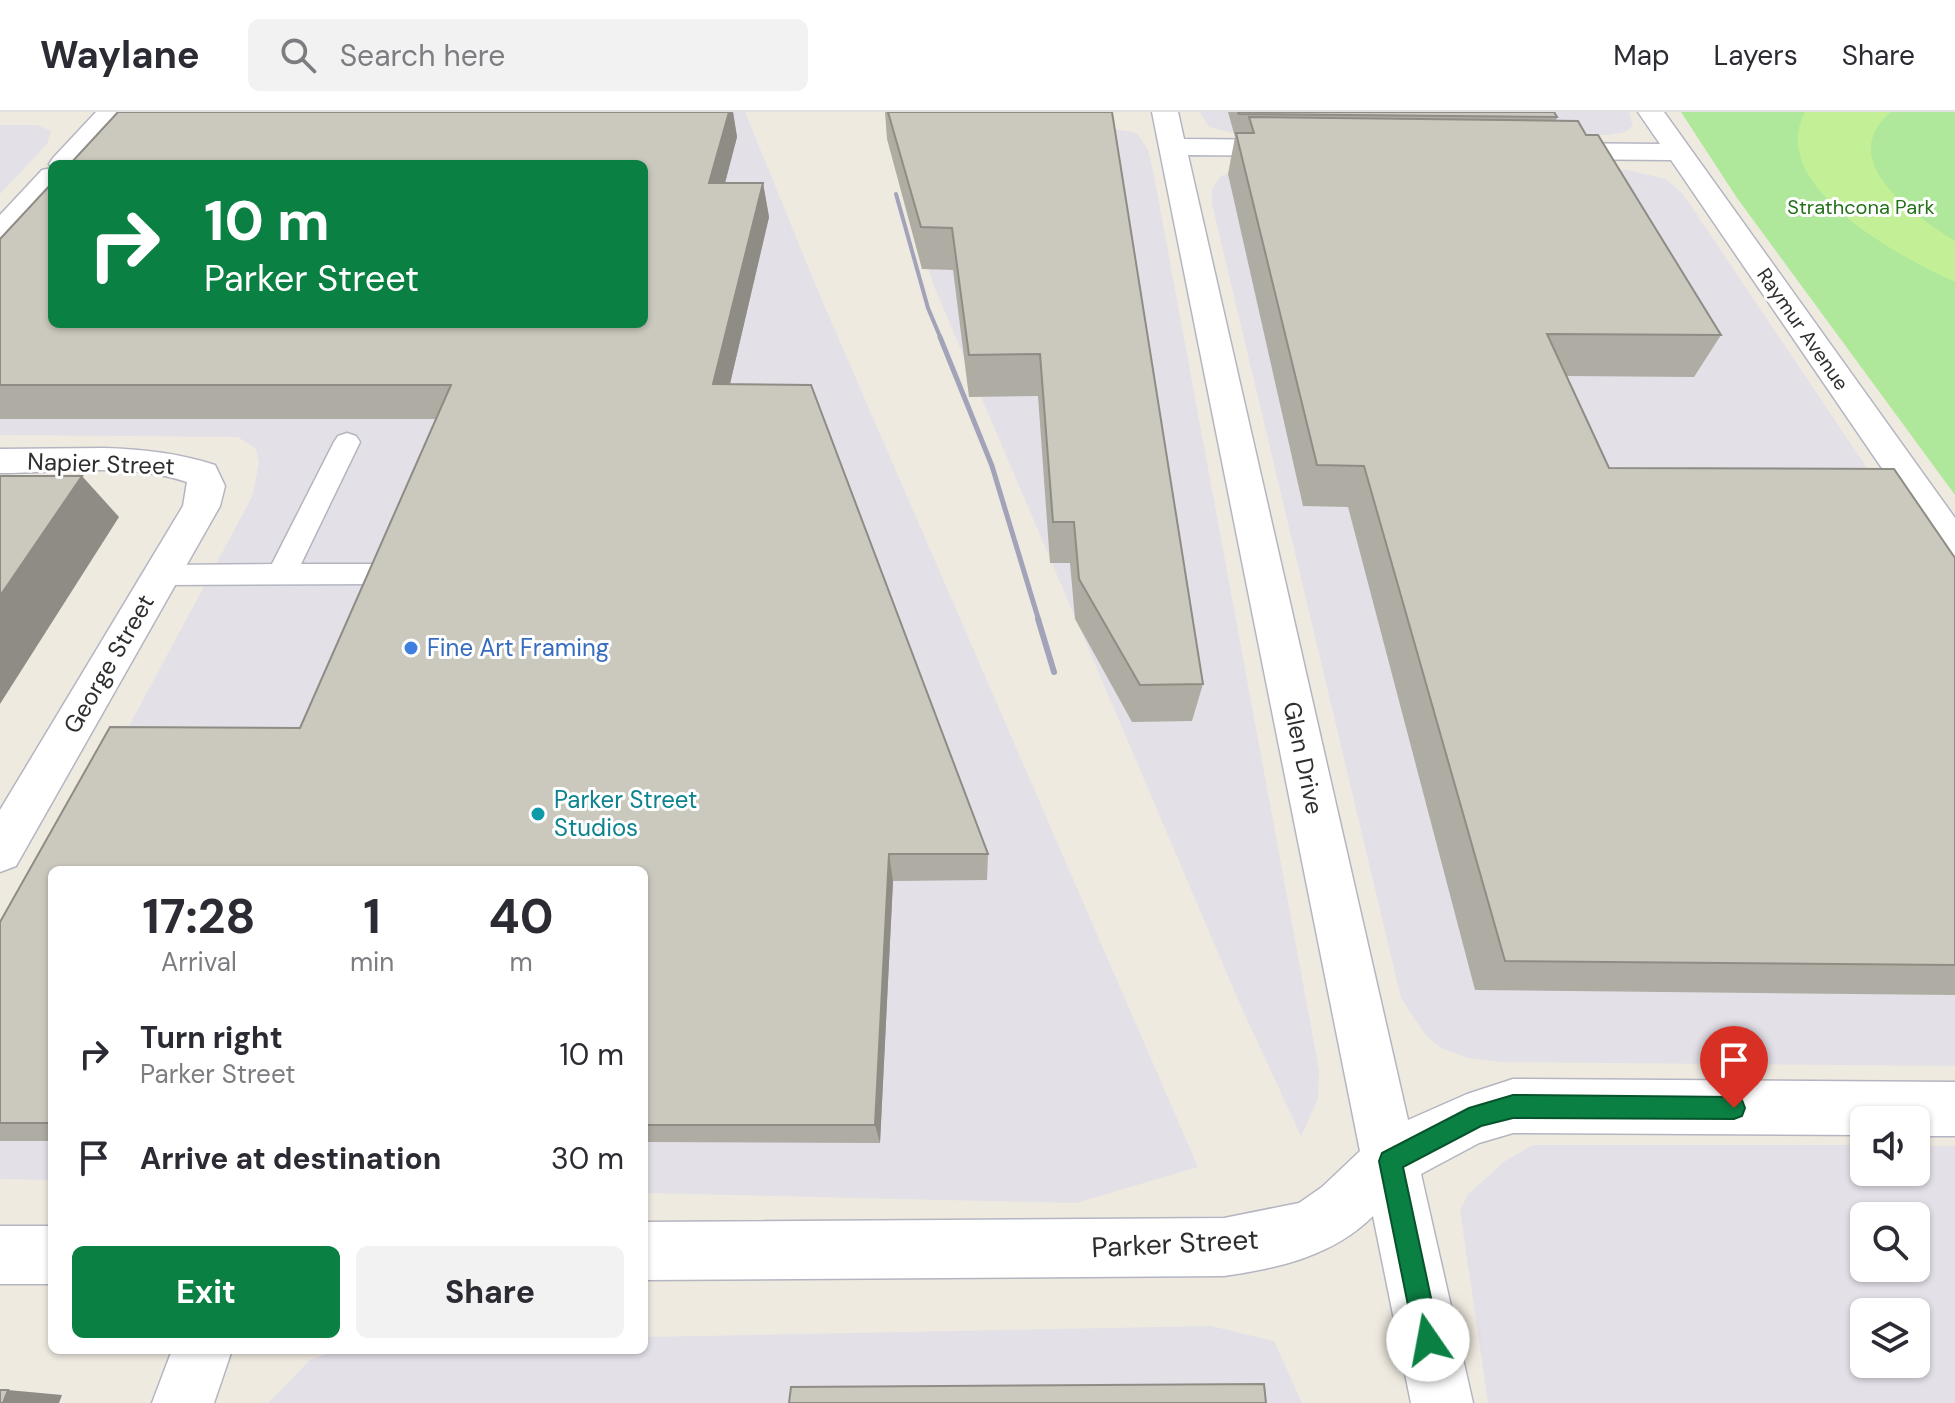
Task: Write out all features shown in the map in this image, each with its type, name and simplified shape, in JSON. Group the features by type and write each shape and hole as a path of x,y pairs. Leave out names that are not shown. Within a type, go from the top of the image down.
{"street":[{"path":"67,160 110,112"},
{"name":"Raymur Avenue","path":"1651,112 1955,546"},
{"path":"1169,130 1318,149"},
{"name":"Glen Drive","path":"1169,130 1442,1403"},
{"path":"1524,150 1678,152"},
{"path":"0,232 48,180"},
{"name":"Napier Street","path":"0,461 155,462 183,465 202,474"},
{"name":"George Street","path":"0,852 201,506 207,486 202,474"},
{"name":"Parker Street","path":"648,1251 1224,1247 1263,1242 1325,1221 1390,1161 1477,1116 1513,1106 1955,1109"},
{"path":"0,1255 48,1255"},
{"path":"183,1403 201,1354"}],"lane":[{"path":"281,575 347,442"},
{"path":"162,575 376,574"}],"shaded area":[{"path":"732,112 745,112 821,298 1198,1167 1076,1203 648,1193 648,866 54,866 252,497 259,463 256,449 238,437 0,435 0,280 48,321 48,328 648,328 648,162"},
{"path":"1200,112 1629,112 1633,125 1626,132 1608,135 1237,134 1209,127"},
{"path":"0,125 37,125 51,131 47,144 0,194"},
{"path":"1109,128 1137,133 1148,150 1153,170 1319,1070 1318,1099 1301,1136 1239,1002 933,284 904,183"},
{"path":"1243,168 1627,170 1666,179 1683,194 1955,599 1955,1066 1500,1062 1468,1058 1443,1049 1426,1036 1401,998 1212,204 1212,189 1221,176"},
{"path":"48,877 48,1180 0,1179 0,966"},
{"path":"1533,1145 1850,1145 1850,1186 1930,1186 1930,1146 1955,1146 1955,1403 1488,1403 1460,1210 1469,1193 1505,1161"},
{"path":"1211,1326 1274,1341 1302,1403 268,1403 310,1360 326,1354 648,1354 648,1337"}],"green space":[{"name":"Strathcona Park","path":"1681,112 1955,112 1955,495 1737,198"},
{"path":"1805,112 1891,112 1875,131 1871,149 1875,168 1886,186 1902,202 1955,241 1955,282 1874,237 1845,216 1821,192 1804,166 1798,140"}],"building":[{"name":"Parker Street Studios","path":"118,112 729,112 709,183 763,183 713,384 811,385 988,854 889,854 875,1125 648,1125 648,866 48,866 48,1123 0,1123 0,922 110,727 300,728 451,385 0,385 0,239 48,187 48,328 648,328 648,160 74,160"},
{"path":"888,112 1112,112 1203,684 1140,685 1079,579 1074,522 1053,522 1040,354 969,355 952,228 921,227"},
{"path":"1554,112 1557,117 1239,114"},
{"path":"1249,117 1578,121 1586,135 1598,135 1721,335 1547,334 1609,468 1894,469 1955,558 1955,965 1505,961 1364,466 1317,465 1236,133 1254,133"},
{"path":"0,476 82,476 0,596"},
{"path":"1264,1384 1266,1403 789,1403 791,1387"},
{"path":"0,1390 8,1390 3,1403 0,1403"}],"railway":[{"path":"896,194 928,308 941,339"},
{"path":"940,337 992,466 1039,621"},
{"path":"1038,619 1054,672"}],"place":[{"name":"Fine Art Framing","path":"411,648"},
{"name":"Parker Street Studios","path":"538,814"}],"route":[{"path":"1428,1340 1390,1161 1477,1116 1513,1106 1734,1108"}]}
